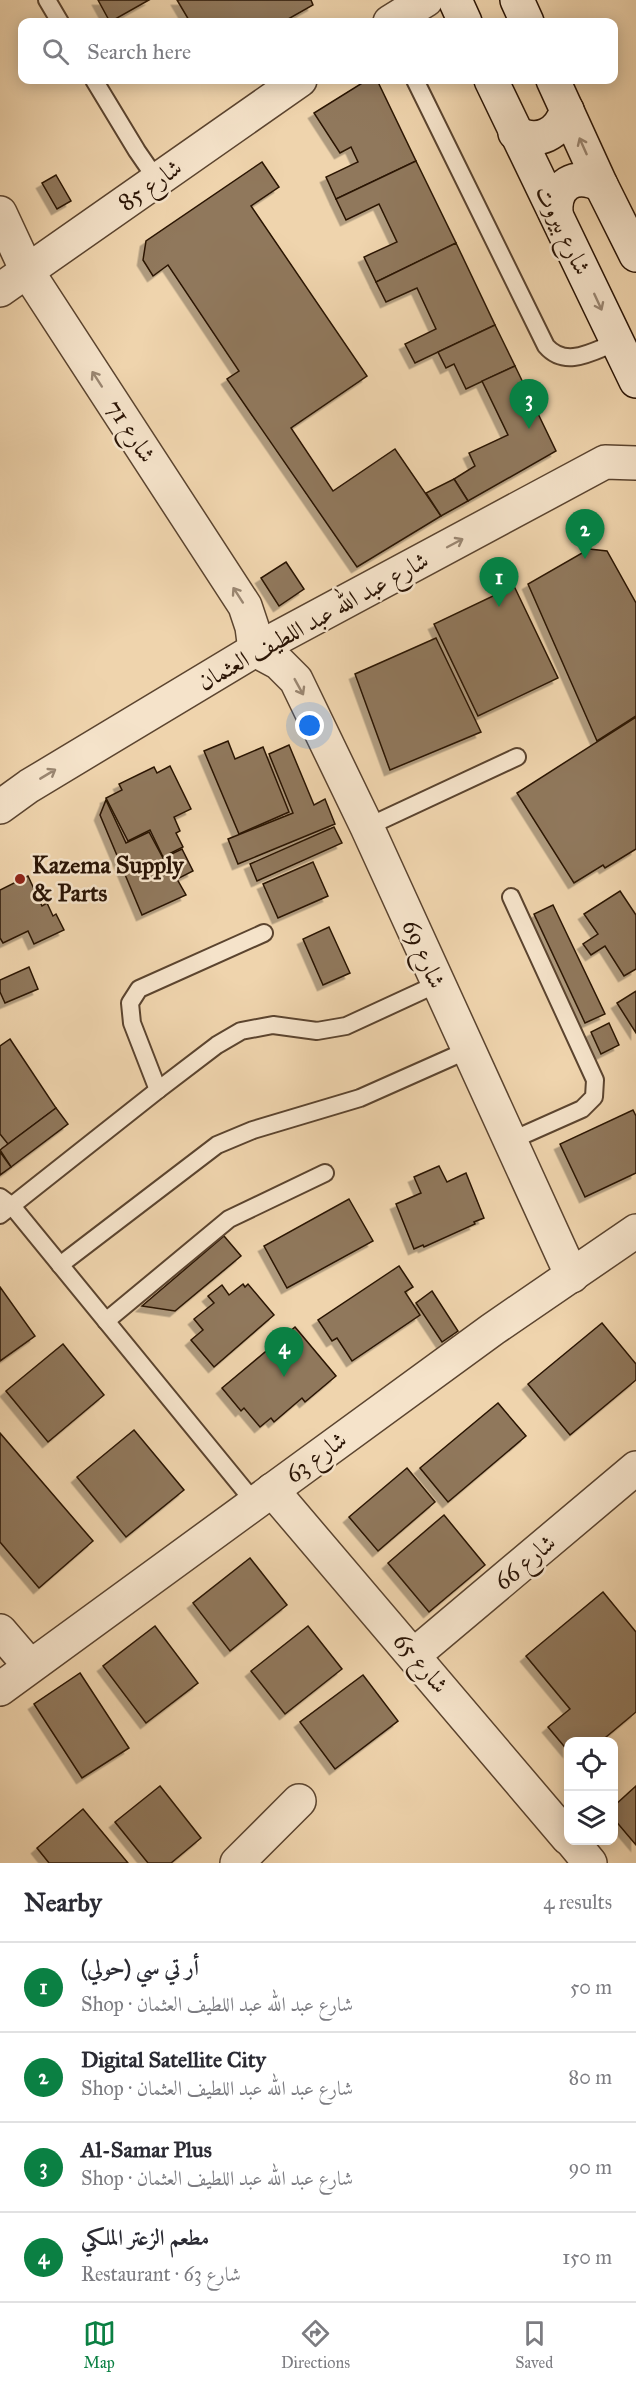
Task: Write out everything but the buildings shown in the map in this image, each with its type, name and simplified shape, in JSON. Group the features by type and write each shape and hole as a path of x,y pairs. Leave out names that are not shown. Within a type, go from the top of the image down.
{"street":[{"path":"397,18 426,0"},
{"path":"455,0 463,18"},
{"path":"517,0 525,18"},
{"name":"شارع 85","path":"0,290 294,84"},
{"name":"شارع بيروت","path":"493,84 636,381"},
{"path":"554,84 636,255"},
{"path":"515,133 536,139 547,136 557,130 567,110"},
{"path":"556,214 555,202 560,191 568,183 579,179 590,180 601,185"},
{"name":"شارع 71","path":"0,213 27,272 244,606 252,627 255,650"},
{"name":"شارع عبد الله عبد اللطيف العثمان","path":"0,807 29,786 255,650 605,462 636,463"},
{"name":"شارع 69","path":"255,650 279,663 296,680 572,1276"},
{"name":"شارع 63","path":"0,1689 493,1329 636,1231"},
{"name":"شارع 66","path":"414,1655 636,1468"},
{"name":"شارع 65","path":"263,1496 414,1655 564,1832"},
{"path":"0,1631 30,1666"},
{"path":"237,1863 299,1801"},
{"name":"شارع 65","path":"575,1845 590,1863"}],"lane":[{"path":"47,0 58,18"},
{"path":"96,84 157,180"},
{"path":"417,84 552,353 570,358 617,342"},
{"path":"366,827 517,757"},
{"path":"510,1141 582,1109 594,1097 595,1080 511,897"},
{"path":"158,1090 132,1023 130,1003 139,989 264,933"},
{"path":"263,1496 106,1321 60,1265 4,1206 217,1045 241,1031 273,1025 317,1031 346,1026 437,984"},
{"path":"60,1265 217,1145 254,1130 360,1098 468,1050"},
{"path":"106,1321 229,1219 325,1173"}],"place":[{"name":"Al-Samar Plus","path":"529,429"},
{"name":"Digital Satellite City","path":"585,559"},
{"name":"أر تي سي (حولي)","path":"499,607"},
{"name":"Kazema Supply & Parts","path":"20,879"},
{"name":"مطعم الزعتر الملكي","path":"284,1377"}]}
